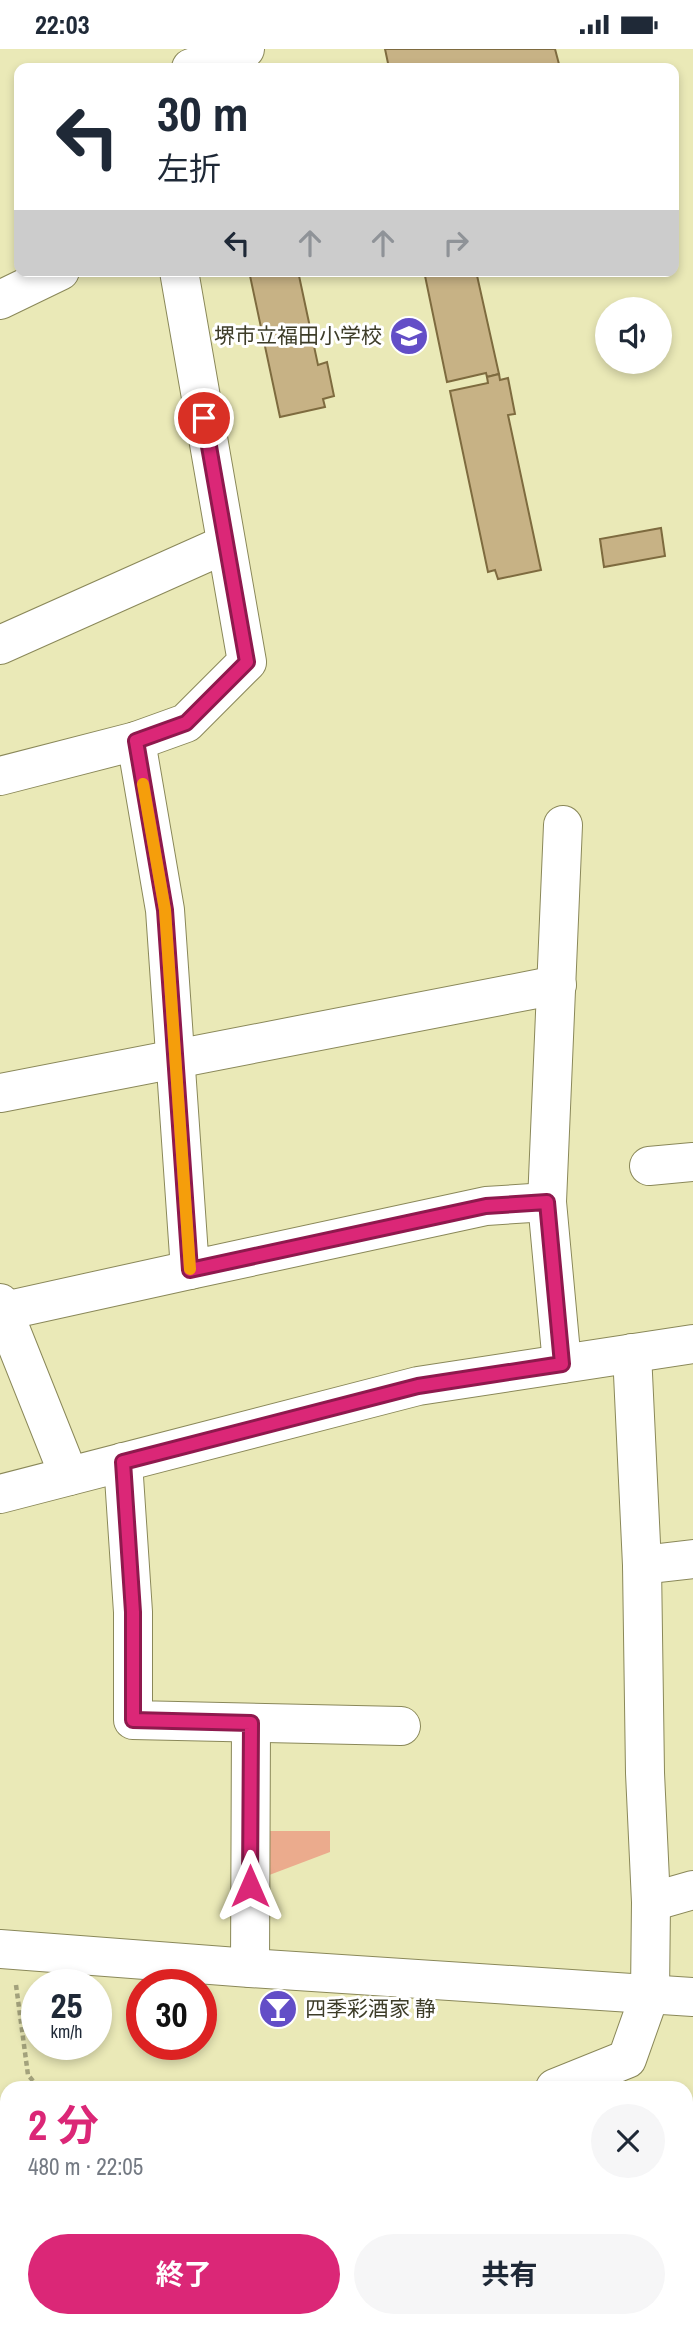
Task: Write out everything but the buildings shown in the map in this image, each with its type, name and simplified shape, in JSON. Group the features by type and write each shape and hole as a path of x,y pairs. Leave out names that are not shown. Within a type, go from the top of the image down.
{"street":[{"path":"205,63 246,49"},
{"path":"0,300 48,277"},
{"path":"0,776 136,741 186,723 247,662 179,277"},
{"path":"0,645 226,544"},
{"path":"136,741 165,910 190,1270"},
{"path":"562,1364 547,1202 563,825"},
{"path":"0,1093 557,985"},
{"path":"649,1166 693,1162"},
{"path":"69,1476 2,1307 190,1270 486,1206 547,1202"},
{"path":"0,1494 418,1386 693,1344"},
{"path":"591,2081 632,2073 650,1994 651,1902 645,1773 642,1565 632,1353"},
{"path":"123,1462 133,1612 133,1720 401,1726"},
{"path":"642,1565 693,1559"},
{"path":"250,1968 251,1723"},
{"path":"651,1902 693,1890"},
{"path":"6,1949 693,1997"}],"path":[{"path":"6,1949 28,2075 33,2081"}],"shaded area":[{"path":"264,1831 330,1831 330,1852 264,1877"}],"slow traffic":[{"path":"143,784 165,910 190,1269"}],"place":[{"name":"堺市立福田小学校","path":"409,336"},
{"name":"四季彩酒家 静","path":"278,2009"}],"route":[{"path":"204,418 247,662 186,723 136,741 165,910 190,1270 486,1206 547,1202 562,1364 418,1386 123,1462 133,1612 133,1720 251,1723 250,1886"}]}
